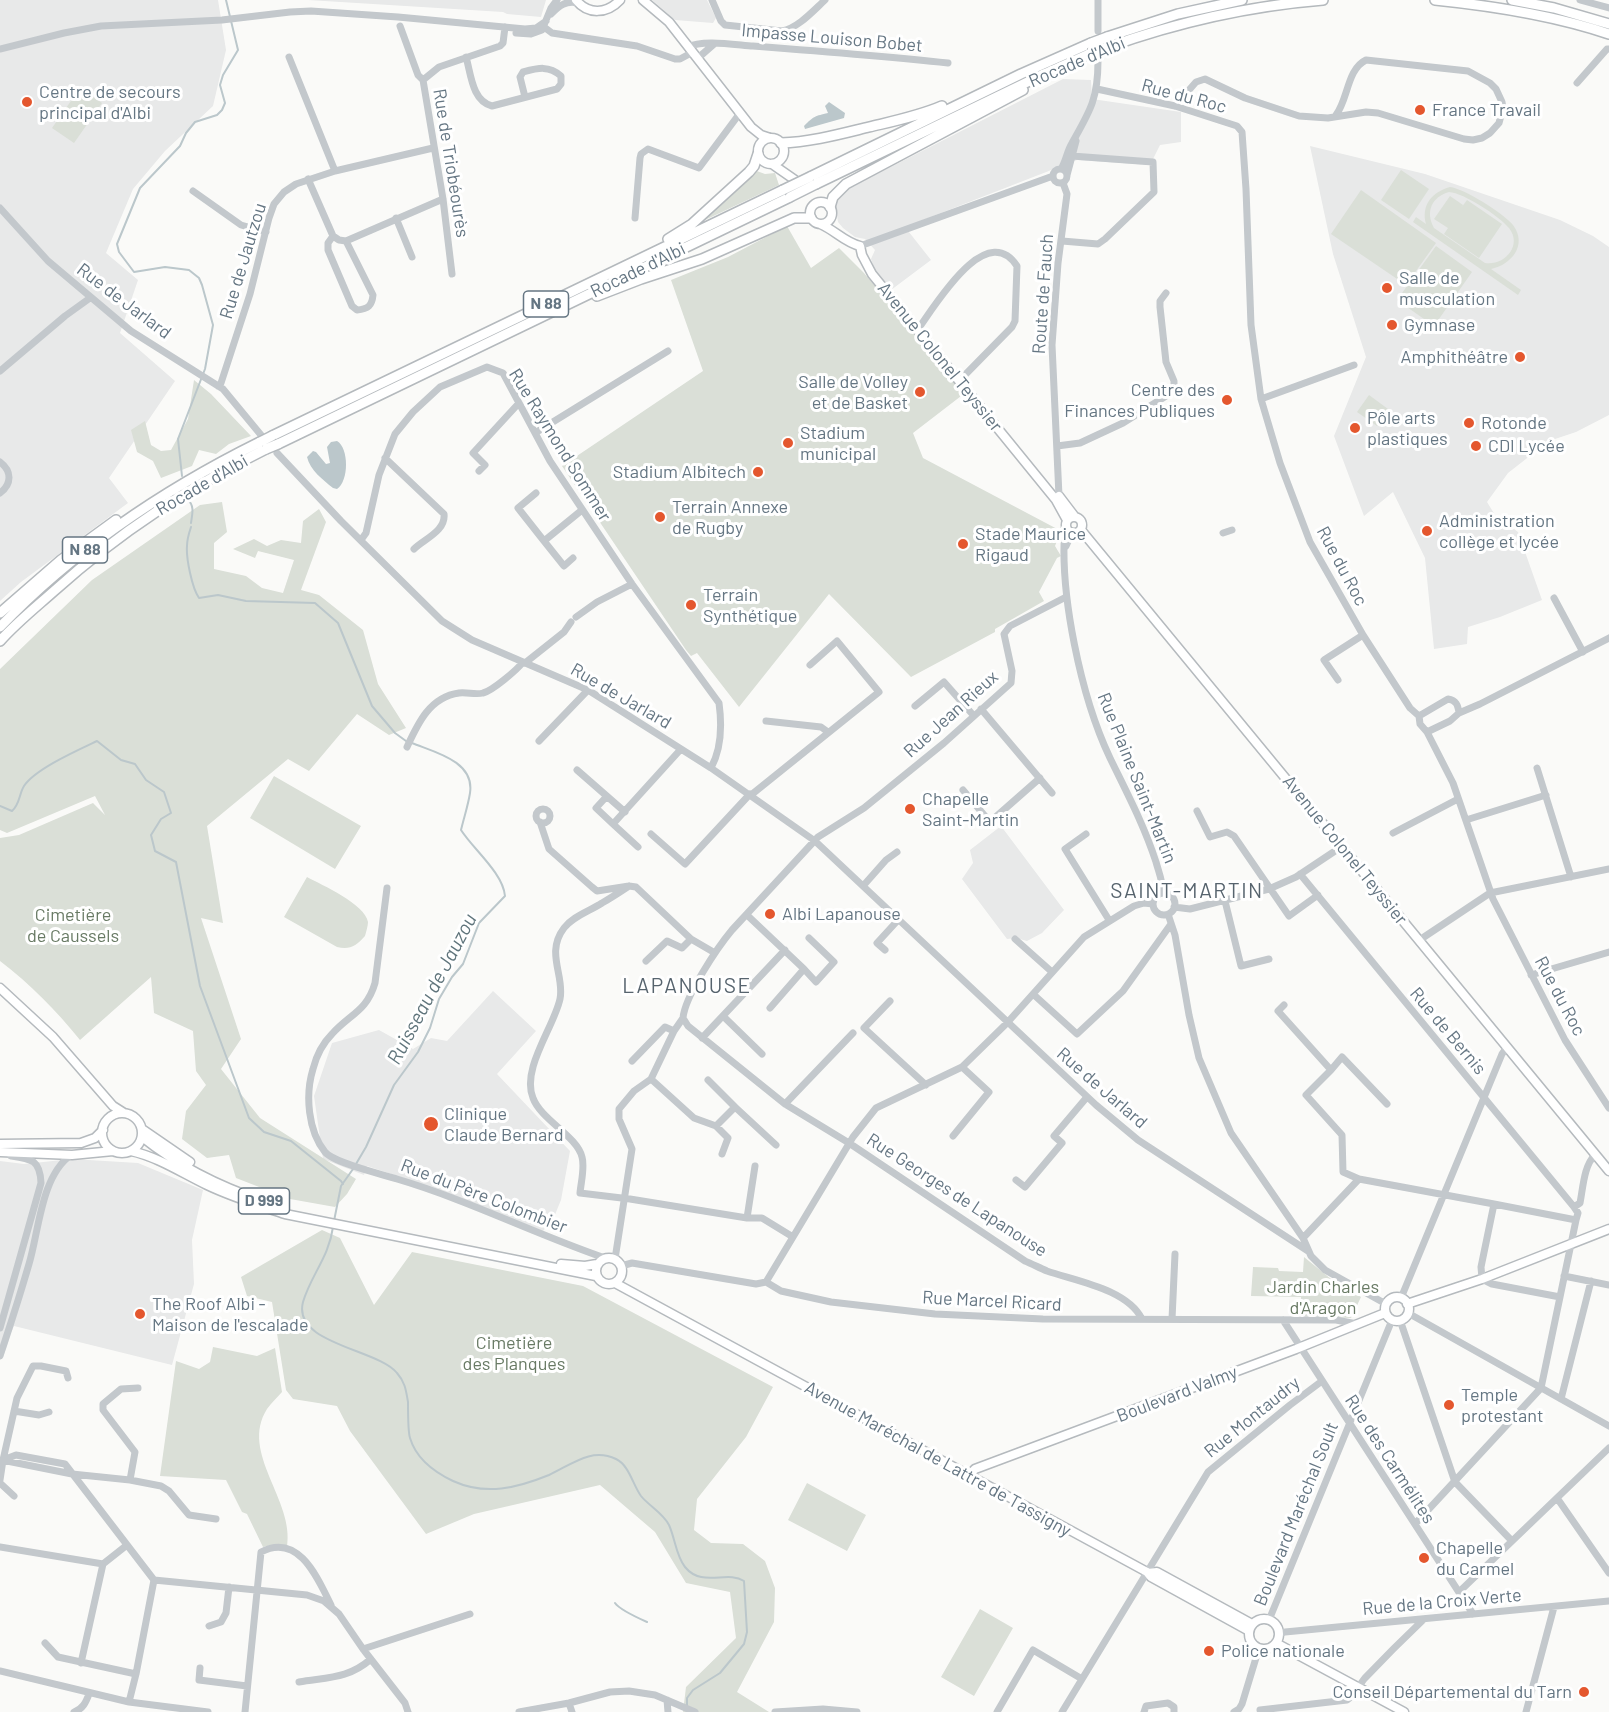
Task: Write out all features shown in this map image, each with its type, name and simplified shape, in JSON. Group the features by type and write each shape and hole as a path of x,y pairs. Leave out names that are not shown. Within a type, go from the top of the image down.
{"highway":[{"name":"Rocade d'Albi","path":"276,444 661,248 783,190 813,180 1061,67 1089,54 1107,42 1178,14 1242,0"},
{"name":"Rocade d'Albi","path":"0,627 78,555 178,485 262,442 276,444 790,197 813,180 1021,74 1091,43 1107,42 1219,14 1286,3 1323,0"},
{"path":"1435,0 1509,9 1609,34"},
{"path":"1512,0 1609,24"},
{"path":"830,207 833,197 846,184 993,108 1036,83 1044,74"},
{"path":"781,143 805,142 920,115 954,101 964,102"},
{"path":"661,248 665,242 692,224 749,172 754,166 758,151"},
{"path":"577,300 590,299 641,279 702,260 794,218 810,215"},
{"name":"Rocade d'Albi","path":"0,641 91,558 121,535 262,442"},
{"path":"0,614 82,543 123,514 178,485"}],"main road":[{"path":"577,1 588,10 605,11 621,0"},
{"path":"638,0 645,2 669,22 751,127 761,135 781,143 784,150 782,158 795,180 772,164 763,162 751,127"},
{"path":"758,151 762,141 770,138"},
{"path":"772,164 782,158"},
{"path":"819,202 804,192 810,215 820,224 835,230 849,242 860,246"},
{"path":"810,215 813,205 825,202 830,207 835,230"},
{"path":"820,224 826,223 831,218"},
{"name":"Avenue Colonel Teyssier","path":"860,246 872,274 1046,487 1069,521"},
{"name":"Avenue Colonel Teyssier","path":"1046,487 1059,496 1069,521"},
{"path":"1069,521 1081,522 1076,532 1068,531 1069,521"},
{"name":"Avenue Colonel Teyssier","path":"1076,532 1241,723 1609,1171"},
{"path":"0,988 53,1037 113,1106 134,1117 142,1133 140,1143 131,1151"},
{"path":"44,1029 50,1040 104,1103 110,1118"},
{"path":"0,1144 81,1143 95,1138 110,1118 124,1113"},
{"path":"103,1130 105,1142 113,1151"},
{"name":"D 999","path":"142,1133 209,1177 255,1198 320,1221"},
{"path":"0,1153 72,1155 131,1151 143,1154 248,1202 285,1214 596,1275 600,1261"},
{"path":"1385,1308 1396,1320 1405,1305 1482,1279 1609,1229"},
{"path":"516,1259 585,1266 600,1261 619,1271"},
{"name":"Avenue Maréchal de Lattre de Tassigny","path":"596,1275 598,1280 606,1284 619,1271 626,1288 1148,1572 1157,1572 1250,1628"},
{"name":"Boulevard Valmy","path":"969,1475 975,1468 1357,1324 1385,1308 1390,1298 1405,1305"},
{"path":"1260,1620 1269,1620 1276,1626 1277,1639 1268,1648 1259,1648 1252,1643 1250,1628 1260,1620"},
{"path":"1277,1639 1404,1712"}],"street":[{"path":"546,22 557,0"},
{"path":"712,0 725,25 782,31 788,30 825,0"},
{"path":"1098,0 1098,31"},
{"path":"1580,0 1609,8"},
{"path":"0,49 101,26 236,19 311,11 478,25 531,34 539,32 563,4 577,1"},
{"name":"Impasse Louison Bobet","path":"546,22 552,33 637,46 675,59 693,53 692,45 714,44 948,63"},
{"name":"Rue de Triobéourès","path":"400,26 418,75 423,80 452,274"},
{"path":"423,80 439,67 500,46 503,43 505,29"},
{"path":"693,53 714,44"},
{"path":"1577,83 1609,49"},
{"path":"290,57 335,171"},
{"path":"466,57 478,98 484,104 492,106 525,98 557,90 561,84 561,76 556,71 543,68 523,72 520,77 525,98"},
{"path":"1175,106 1196,82 1205,79 1245,98 1299,116 1322,118 1366,112 1378,113 1473,140 1490,133 1499,123 1503,108 1496,89 1481,77 1468,71 1366,60 1357,66 1344,102 1336,116"},
{"path":"1061,169 1071,143 1091,109 1097,89 1098,61"},
{"name":"Rue du Roc","path":"1097,89 1175,106 1237,126 1242,132 1251,325 1261,399 1281,469 1310,542 1364,635 1410,708 1419,716 1420,724 1427,732 1442,761 1458,799 1490,893 1565,1040 1609,1108"},
{"path":"635,218 640,158 645,150 648,149 699,168 740,113"},
{"path":"1053,176 1056,182 1063,183 1066,180 1080,130"},
{"name":"Rue de Jautzou","path":"216,384 221,383 250,294 274,204 284,192 308,179 335,171 433,148"},
{"path":"1062,241 1098,244 1154,192 1153,162 1072,156"},
{"path":"1061,169 1067,175"},
{"path":"860,246 1053,176 1056,170 1061,169"},
{"path":"308,179 333,236 339,240 346,241 442,199"},
{"name":"Route de Fauch","path":"1059,496 1052,345 1067,194 1063,183"},
{"path":"193,191 241,225 266,232"},
{"name":"Rue de Jarlard","path":"0,208 48,261 90,298 131,331 223,388 262,442"},
{"path":"396,218 412,257"},
{"path":"333,236 328,243 328,250 344,289 352,306 357,310 364,310 372,303 373,295 346,241"},
{"path":"918,329 970,263 989,252 1007,254 1012,259 1017,266 1015,321 1012,327 960,380"},
{"path":"1057,446 1080,443 1123,423 1174,391 1174,381 1166,362 1160,307 1160,302 1166,293"},
{"path":"0,371 90,298"},
{"path":"535,433 668,351"},
{"path":"1261,399 1354,365"},
{"name":"Rue Raymond Sommer","path":"361,540 366,533 385,458 395,434 413,412 440,387 487,367 503,373 550,461 582,510 632,584 719,703 722,723 718,754 711,768"},
{"path":"479,471 485,465 473,453 519,403"},
{"name":"Rue de Jarlard","path":"276,444 341,521 442,621 472,640 588,690 711,768 815,841 1087,1097 1147,1146 1308,1251"},
{"path":"385,458 444,514 443,524 414,549"},
{"path":"0,462 6,467 9,477 6,488 0,493"},
{"path":"536,493 518,508 564,566 573,558"},
{"path":"544,541 582,510"},
{"path":"1065,548 1069,521"},
{"path":"1223,533 1232,530"},
{"name":"Rue Plaine Saint-Martin","path":"1076,532 1065,548 1066,597 1084,686 1095,721 1152,850 1163,885 1163,893"},
{"path":"407,747 422,716 444,697 459,693 484,693 564,632 573,619 597,602 632,584"},
{"name":"Rue Jean Rieux","path":"674,1030 683,1018 687,1003 719,944 815,841 864,808 944,743 1011,683 1012,671 1004,634 1010,626 1066,597"},
{"path":"1554,598 1583,652"},
{"path":"1338,680 1324,660 1364,635"},
{"path":"1427,732 1450,721 1459,713 1609,639"},
{"path":"651,834 685,864 751,795 879,692 837,641 810,665"},
{"path":"915,706 944,682 974,716"},
{"path":"539,741 588,690"},
{"path":"1419,716 1448,699 1453,699 1457,703 1459,713"},
{"path":"981,709 1052,793"},
{"path":"766,721 821,727 828,732"},
{"path":"614,824 681,749"},
{"path":"1537,768 1571,877"},
{"path":"577,770 625,812"},
{"path":"963,790 990,822 1040,778"},
{"path":"1466,820 1546,795"},
{"path":"607,796 596,808 638,848"},
{"path":"1393,833 1458,799"},
{"path":"1197,811 1210,837 1221,832 1230,833 1289,916 1318,895"},
{"path":"540,822 549,849 597,891 636,887 691,939 715,953"},
{"path":"1086,834 1065,849 1109,921"},
{"path":"1168,914 1174,907 1190,909 1269,889 1341,847"},
{"path":"863,886 886,860 897,852"},
{"path":"1420,942 1424,937 1490,893 1609,869"},
{"name":"Rue de Bernis","path":"1300,873 1574,1207"},
{"path":"629,886 580,915 565,927 558,940 555,963 561,997 532,1069 530,1082 532,1097 538,1107 572,1142 582,1156 580,1193 747,1218 762,1218 793,1237"},
{"name":"Rue du Père Colombier","path":"387,888 375,983 371,994 366,1004 331,1035 313,1069 309,1086 310,1115 317,1139 326,1154 350,1165 416,1185 592,1253 600,1261"},
{"name":"Rue Plaine Saint-Martin","path":"1153,904 1155,897 1163,893"},
{"name":"Rue Plaine Saint-Martin","path":"1163,893 1172,897 1174,907"},
{"path":"1225,901 1241,966 1269,959"},
{"path":"766,1282 849,1143 876,1108 962,1067 1007,1023 1084,937 1139,904 1153,904 1157,913 1168,914"},
{"path":"1168,914 1175,935 1199,1058 1226,1122 1249,1161 1303,1238 1308,1251 1325,1270 1385,1308"},
{"path":"747,915 816,982 834,962 809,938"},
{"path":"885,950 877,943 899,920"},
{"path":"1033,994 1077,1034 1124,991 1171,924"},
{"path":"646,961 667,940 682,948 691,939"},
{"path":"1015,939 1052,972"},
{"path":"702,1038 785,950"},
{"path":"1531,975 1609,952"},
{"path":"770,1008 804,969"},
{"path":"890,1001 864,1029 926,1085"},
{"path":"1284,1005 1278,1011 1331,1070"},
{"path":"723,1016 762,1054"},
{"name":"Rue Georges de Lapanouse","path":"683,1018 688,1026 702,1038 785,1104 849,1143 1025,1261 1045,1270 1099,1286 1138,1312 1142,1320"},
{"path":"619,1271 632,1149 619,1119 619,1109 634,1090 651,1080 674,1030 665,1027 632,1061"},
{"path":"785,1104 853,1034"},
{"path":"1507,1047 1443,1194 1405,1305 1541,1388 1609,1426"},
{"path":"1387,1104 1342,1057 1306,1095 1342,1135 1343,1172 1359,1179 1576,1220"},
{"path":"953,1136 989,1092 962,1067"},
{"path":"651,1080 694,1118 716,1126 728,1138 722,1154"},
{"path":"708,1080 776,1145"},
{"path":"1016,1180 1024,1188 1062,1143 1054,1136 1087,1097"},
{"path":"716,1126 735,1107"},
{"path":"0,1153 29,1159 38,1164 41,1170 41,1183 0,1328"},
{"path":"0,1356 29,1265 46,1194 59,1165 72,1155"},
{"path":"1415,1524 1541,1388 1578,1213 1574,1207 1580,1203 1590,1159 1596,1155"},
{"path":"747,1218 755,1166"},
{"path":"1303,1238 1359,1179"},
{"path":"1494,1204 1481,1266 1482,1279 1491,1284 1560,1298"},
{"path":"1173,1319 1175,1254"},
{"name":"Rue Marcel Ricard","path":"619,1271 632,1263 756,1284 766,1282 781,1291 831,1302 891,1310 1043,1319 1336,1320 1357,1324"},
{"path":"1564,1276 1609,1285"},
{"path":"1561,1399 1591,1281"},
{"name":"Rue des Carmélites","path":"1283,1320 1473,1614"},
{"path":"1396,1320 1455,1482 1512,1541"},
{"name":"Boulevard Maréchal Soult","path":"1269,1620 1349,1423 1396,1320"},
{"path":"14,1496 0,1482 1,1460 17,1398 33,1366 41,1365 66,1371 68,1378"},
{"name":"Rue Montaudry","path":"1062,1712 1208,1472 1322,1382"},
{"path":"130,1480 135,1452 103,1410 103,1404 121,1389 138,1388"},
{"path":"14,1411 39,1416 49,1412"},
{"path":"1459,1592 1609,1448"},
{"path":"1,1460 72,1474 130,1480 161,1486 169,1491 189,1515 216,1519"},
{"path":"72,1474 154,1580 307,1595 333,1608 405,1703 408,1712"},
{"path":"1557,1498 1609,1574"},
{"path":"81,1663 103,1563 127,1545"},
{"path":"0,1547 103,1563"},
{"path":"244,1712 261,1552 279,1548 300,1554 317,1576 333,1608"},
{"path":"129,1702 154,1580"},
{"path":"209,1626 221,1622 226,1613 229,1587"},
{"name":"Rue de la Croix Verte","path":"1277,1639 1285,1632 1609,1601"},
{"path":"1527,1712 1554,1607"},
{"path":"363,1649 470,1614"},
{"path":"1260,1710 1347,1700 1399,1641 1424,1619"},
{"path":"45,1643 58,1657 136,1674"},
{"path":"1237,1711 1259,1648"},
{"path":"997,1712 1033,1650 1082,1679"},
{"path":"299,1682 348,1674 371,1659"},
{"path":"200,1668 199,1680 247,1686"},
{"path":"0,1671 158,1709 208,1712"},
{"path":"519,1712 569,1703 610,1692 633,1691 667,1700 689,1710"},
{"path":"74,1712 80,1710 85,1704 89,1694"},
{"path":"667,1700 668,1712"},
{"path":"569,1703 572,1712"},
{"path":"1144,1712 1146,1706 1168,1703 1174,1707 1174,1712"},
{"path":"775,1712 823,1709 857,1712"}],"shaded area":[{"path":"0,0 218,0 226,50 213,106 165,151 133,189 106,253 138,280 120,333 175,381 109,478 128,503 21,582 0,601"},
{"path":"308,0 546,0 541,17 503,12"},
{"path":"652,0 707,0 716,18 713,23 675,20"},
{"path":"1063,79 1091,80 1092,99 1181,112 1181,142 1160,145 1150,165 1077,160 905,227 931,260 891,290 876,273 871,259 875,250 865,239 855,237 838,222 835,203 838,194"},
{"path":"829,102 845,113 844,118 805,129 804,126 813,118 828,113 825,106"},
{"path":"1310,146 1425,174 1560,220 1593,236 1609,247 1609,415 1576,432 1549,441 1508,473 1487,502 1495,515 1518,532 1542,600 1468,627 1467,644 1434,649 1425,558 1393,492 1364,516 1334,436 1366,357 1333,254"},
{"path":"337,441 344,450 346,465 344,479 337,489 317,474 307,457 313,451 326,464 330,463 327,447 331,442"},
{"path":"1001,826 1064,910 1042,933 1027,941 1016,938 1007,939 962,879 973,863 970,850"},
{"name":"Clinique Claude Bernard","path":"493,991 536,1031 497,1074 570,1151 561,1200 554,1217 543,1231 416,1182 367,1166 364,1175 323,1159 314,1096 332,1043 379,1030 413,1049 431,1038 447,1041"},
{"path":"72,1159 138,1163 203,1190 192,1240 194,1284 172,1365 14,1326 0,1355 0,1161 24,1164"}],"green space":[{"path":"80,88 102,103 74,143 52,128"},
{"path":"754,170 765,174 775,173 779,185 705,220 704,217"},
{"path":"1401,170 1429,189 1409,219 1381,200"},
{"path":"1450,187 1474,197 1501,214 1513,225 1519,240 1515,253 1505,263 1491,269 1521,290 1518,295 1413,222 1416,217 1426,224 1425,211 1429,200","holes":["1455,193 1498,217 1509,228 1514,241 1513,248 1505,258 1485,263 1434,228 1430,216 1434,201 1443,194"]},
{"path":"1361,190 1436,243 1406,285 1331,234"},
{"path":"1450,196 1463,205 1461,208 1467,200 1502,224 1479,258 1444,234 1448,228 1434,219"},
{"name":"Stadium Albitech","path":"787,226 811,268 839,248 864,273 965,393 913,433 923,458 1061,531 1055,546 1061,556 1057,558 1039,592 1044,601 995,629 995,632 911,677 829,594 739,707 697,653 691,656 686,650 562,466 703,371 671,280 728,257"},
{"path":"1436,246 1472,272 1434,326 1397,300"},
{"path":"194,380 211,394 251,436 229,444 216,454 199,450 192,466 161,478 153,461 137,452 131,430 145,421 151,445 161,451 171,450 188,419"},
{"path":"1369,395 1388,409 1377,426 1357,412"},
{"name":"Cimetière de Caussels","path":"222,502 227,532 214,543 214,569 246,576 262,588 283,593 294,560 258,551 255,558 233,549 254,539 267,546 281,540 301,543 303,521 319,509 326,522 301,590 319,595 363,630 378,684 406,728 389,735 357,714 309,771 288,759 207,826 223,923 201,918 241,1039 221,1069 260,1118 356,1179 347,1194 335,1207 290,1199 236,1178 229,1155 207,1158 182,1139 186,1111 206,1085 196,1071 193,1031 154,1013 151,977 80,1040 42,998 0,961 0,838 19,835 93,803 105,815 95,796 7,833 0,830 0,669 92,580 200,505"},
{"path":"274,776 361,826 335,869 250,818"},
{"path":"307,877 342,896 365,915 368,922 365,936 356,945 346,948 337,947 284,917"},
{"name":"Cimetière des Planques","path":"322,1230 340,1238 374,1305 412,1252 583,1286 773,1387 746,1437 697,1499 694,1530 711,1543 743,1544 765,1561 775,1588 774,1622 737,1692 769,1712 683,1712 686,1687 736,1638 730,1592 686,1583 655,1532 600,1485 474,1514 426,1534 350,1431 337,1406 293,1399 286,1390 272,1302 247,1296 241,1277"},
{"name":"Jardin Charles d'Aragon","path":"1304,1257 1331,1279 1361,1297 1351,1318 1302,1316 1301,1297 1251,1296 1253,1267 1303,1272"},
{"path":"213,1347 257,1356 275,1348 282,1392 267,1409 260,1426 259,1443 263,1460 283,1512 287,1529 287,1547 277,1544 263,1547 247,1514 242,1512 226,1480 160,1476 176,1361 199,1369 210,1362"},
{"path":"807,1483 866,1515 847,1551 788,1520"},
{"path":"980,1609 1013,1628 974,1696 941,1677"}],"waterway":[{"name":"Ruisseau de Jauzou","path":"182,476 178,439 205,369 213,325 202,285 199,278 189,270 165,267 134,272 119,252 117,244 140,188 180,146 186,133 195,122 217,115 222,110 225,103 220,85 223,75 238,50 226,0"},
{"name":"Ruisseau de Jauzou","path":"188,500 192,508 191,523"},
{"name":"Ruisseau de Jauzou","path":"191,527 187,541 187,558 199,598 218,595 246,601 315,603 338,623 372,706 395,733 406,741"},
{"path":"0,806 12,811 17,805 24,786 37,773 97,741 121,760 135,764 146,780 164,792 171,813 161,819 151,835 155,851 176,862 200,986 249,1118 264,1132 291,1141 343,1184"},
{"name":"Ruisseau de Jauzou","path":"356,1164 394,1085 418,1052 430,1028 439,999 463,964 479,923 505,896 499,879 461,830 470,793 470,782 466,773 451,759 412,743"},
{"path":"334,1221 341,1186 353,1169"},
{"path":"333,1227 328,1248 303,1302 303,1316 310,1327 323,1337 373,1358 397,1373 407,1394 410,1438 417,1452 427,1464 465,1486 489,1489 525,1484 590,1456 607,1456 616,1459 628,1470 641,1496 666,1521 685,1567 692,1573 707,1578 730,1577 744,1581 747,1632 744,1644 720,1673 693,1690 687,1698 687,1706"},
{"path":"615,1603 647,1622"}],"place":[{"name":"Centre de secours principal d'Albi","path":"27,102"},
{"name":"France Travail","path":"1420,110"},
{"name":"Salle de musculation","path":"1387,288"},
{"name":"Gymnase","path":"1392,325"},
{"name":"Amphithéâtre","path":"1520,357"},
{"name":"Salle de Volley et de Basket","path":"920,392"},
{"name":"Centre des Finances Publiques","path":"1227,400"},
{"name":"Rotonde","path":"1469,423"},
{"name":"Pôle arts plastiques","path":"1355,428"},
{"name":"Stadium municipal","path":"788,443"},
{"name":"CDI Lycée","path":"1476,446"},
{"name":"Stadium Albitech","path":"758,472"},
{"name":"Terrain Annexe de Rugby","path":"660,517"},
{"name":"Administration collège et lycée","path":"1427,531"},
{"name":"Stade Maurice Rigaud","path":"963,544"},
{"name":"Terrain Synthétique","path":"691,605"},
{"name":"Chapelle Saint-Martin","path":"910,809"},
{"name":"Albi Lapanouse","path":"770,914"},
{"name":"Clinique Claude Bernard","path":"431,1124"},
{"name":"The Roof Albi - Maison de l'escalade","path":"140,1314"},
{"name":"Temple protestant","path":"1449,1405"},
{"name":"Chapelle du Carmel","path":"1424,1558"},
{"name":"Police nationale","path":"1209,1651"},
{"name":"Conseil Départemental du Tarn","path":"1584,1692"}],"district":[{"name":"SAINT-MARTIN","path":"1187,891"},
{"name":"LAPANOUSE","path":"687,986"}]}
